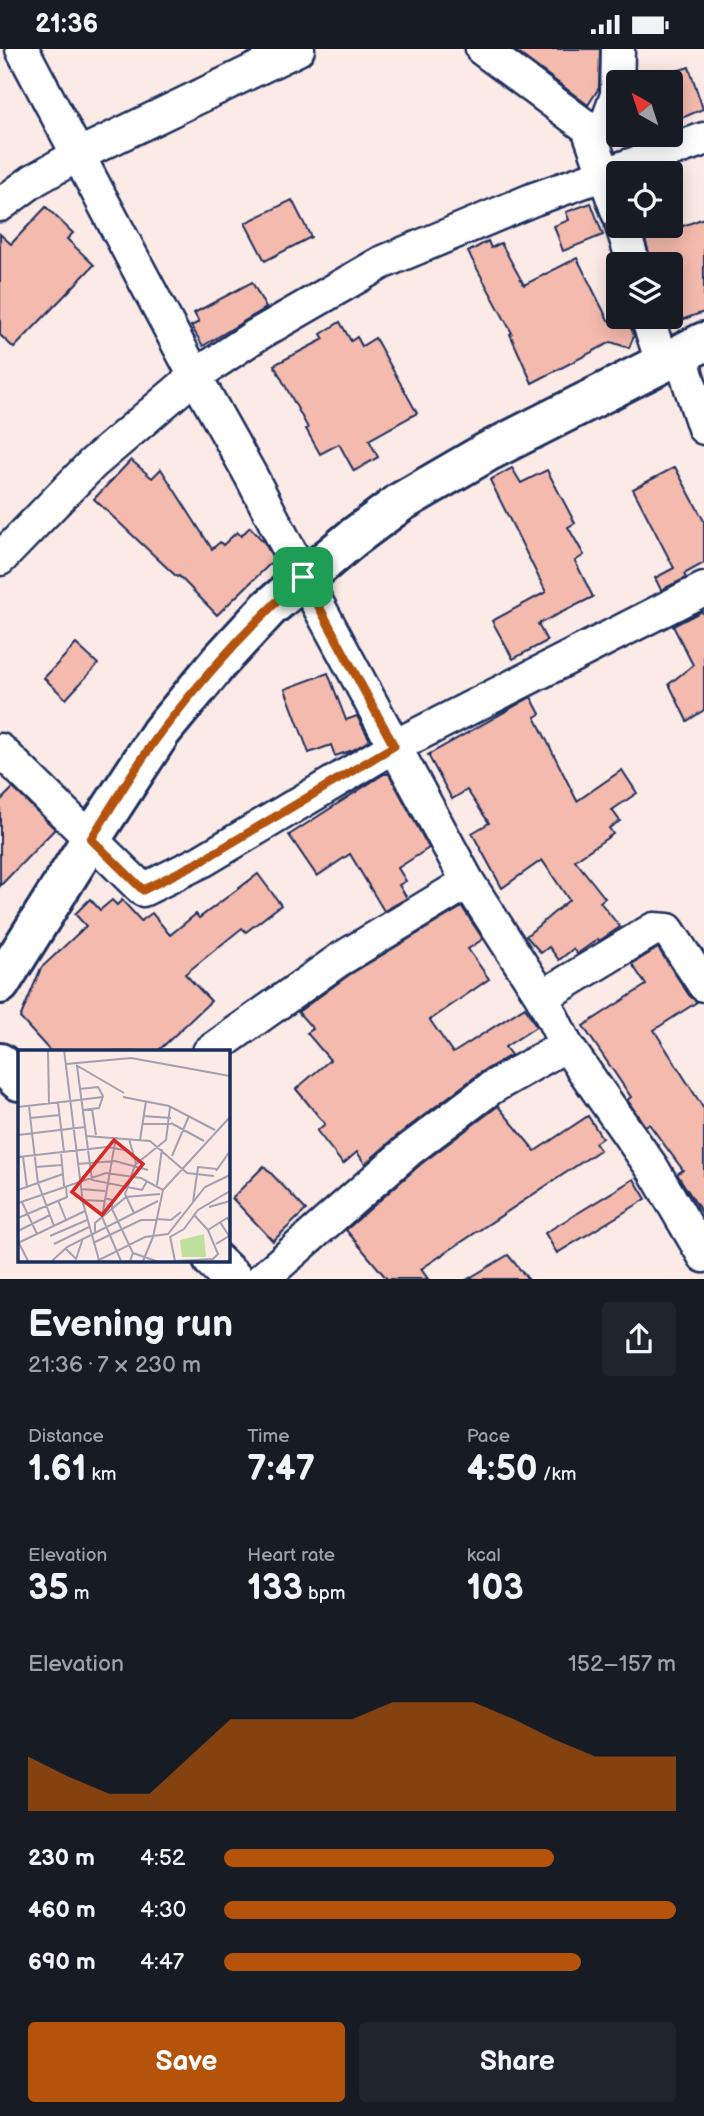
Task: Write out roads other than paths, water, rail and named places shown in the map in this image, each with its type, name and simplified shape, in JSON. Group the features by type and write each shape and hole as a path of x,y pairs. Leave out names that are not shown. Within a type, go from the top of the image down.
{"street":[{"path":"22,49 468,882 541,997 566,1045 653,1169 704,1256"},
{"path":"0,205 34,180 78,155 298,49"},
{"path":"482,49 588,128 606,177"},
{"path":"591,136 608,120 617,95 618,49"},
{"path":"0,559 92,464 195,376 255,336 381,263 534,199 704,139"},
{"path":"659,329 682,352 704,428"},
{"path":"0,984 91,839 169,722 269,608 303,577 401,502 487,452 682,352"},
{"path":"0,750 143,890 201,861 394,746 704,589"},
{"path":"212,1050 339,960 468,882"},
{"path":"541,997 654,929 668,930 704,985"},
{"path":"261,1279 409,1150 491,1088 566,1045"},
{"path":"0,1063 18,1080"},
{"path":"215,1262 234,1279"}]}
